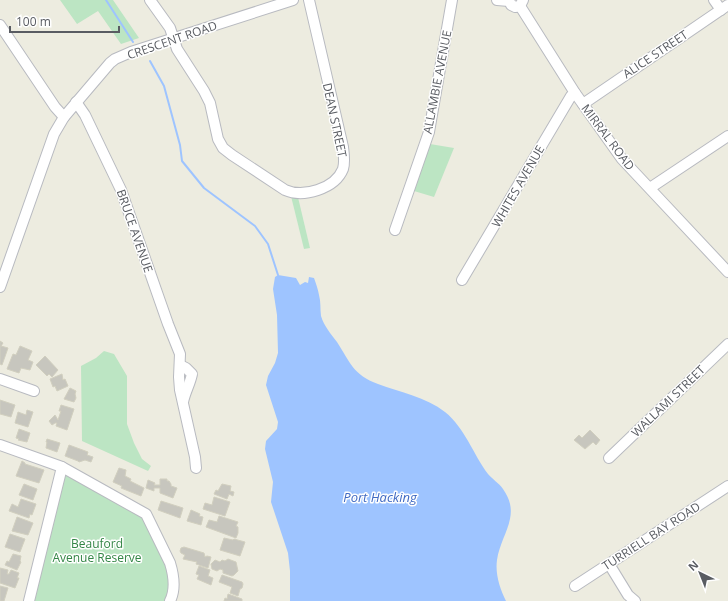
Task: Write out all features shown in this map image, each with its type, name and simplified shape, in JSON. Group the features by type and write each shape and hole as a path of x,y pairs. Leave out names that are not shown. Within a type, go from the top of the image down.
{"street":[{"name":"DEAN STREET","path":"150,0 170,28 177,49 210,103 218,139 223,148 290,192 307,192 330,185 336,179 343,167 345,159 309,0"},
{"name":"CRESCENT ROAD","path":"0,287 54,134 64,117 76,102 115,59 173,38 292,0"},
{"name":"ALLAMBIE AVENUE","path":"394,230 429,132 452,0"},
{"path":"497,0 509,0 513,7 522,3"},
{"path":"714,0 724,7"},
{"name":"MIRRAL ROAD","path":"522,3 575,93 622,159 728,272"},
{"name":"ALICE STREET","path":"583,104 724,7"},
{"path":"0,25 55,107 64,117"},
{"name":"WHITES AVENUE","path":"462,280 566,103 575,93"},
{"name":"BRUCE AVENUE","path":"76,102 82,109 121,190 180,354 179,376 196,468"},
{"path":"650,188 728,136"},
{"name":"WALLAMI STREET","path":"609,458 728,344"},
{"path":"0,379 34,391"},
{"path":"0,445 62,467 146,514 173,571 174,591 170,601"},
{"path":"30,601 62,467"},
{"name":"TURRIELL BAY ROAD","path":"575,586 728,486"},
{"path":"609,564 628,595 635,601"}],"green space":[{"path":"60,0 113,0 139,38 121,44 98,11 77,24"},
{"path":"430,144 454,148 434,197 414,191"},
{"path":"290,192 297,193 310,248 304,249"},
{"path":"104,351 114,354 127,376 127,424 142,459 151,466 148,471 82,441 81,366 96,358"},
{"name":"Beauford Avenue Reserve","path":"70,475 146,518 167,563 171,581 168,601 33,601 62,477"}],"water":[{"name":"Port Hacking","path":"278,275 296,278 300,285 305,282 308,283 309,277 314,278 320,298 322,320 357,372 378,384 430,402 445,412 452,418 463,433 488,474 503,489 511,508 511,516 499,550 497,571 498,581 506,601 290,601 290,571 288,553 271,502 273,482 265,449 266,441 277,429 278,422 266,385 268,376 275,363 278,353 277,315 273,289 275,277"}],"building":[{"path":"0,341 3,343 1,346 8,348 2,365 0,364"},
{"path":"20,346 32,351 28,360 33,362 30,370 21,368 19,373 7,369 13,354 16,355"},
{"path":"45,356 58,370 52,377 49,374 47,376 36,365"},
{"path":"62,374 63,380 65,379 68,386 57,391 55,386 53,387 50,379"},
{"path":"70,388 76,391 76,398 74,402 64,399"},
{"path":"0,400 15,405 11,417 0,414"},
{"path":"61,405 74,409 67,430 56,426 57,423 52,425 49,421 55,415 58,420"},
{"path":"27,410 33,412 28,427 15,423 18,412 26,415"},
{"path":"19,429 30,433 27,442 16,438"},
{"path":"590,430 600,440 596,445 593,442 585,449 574,440 579,435 582,438"},
{"path":"47,439 60,443 57,452 46,448"},
{"path":"69,445 88,452 87,455 93,457 91,462 85,460 79,462 65,456"},
{"path":"22,461 25,464 44,470 39,483 16,476"},
{"path":"119,468 126,470 125,476 131,479 130,481 144,488 141,496 121,488 122,486 113,482"},
{"path":"160,479 167,479 171,486 177,488 173,498 160,493 160,488 154,488 154,491 146,488 148,480 155,483 154,485 160,485"},
{"path":"24,484 37,489 33,500 19,495"},
{"path":"222,484 231,486 230,491 234,492 233,496 229,494 227,499 214,494 216,490 218,491"},
{"path":"214,497 230,502 225,516 203,509 205,503 212,505"},
{"path":"21,499 36,504 32,515 30,514 29,518 9,511 12,504 18,507"},
{"path":"161,501 183,508 180,518 158,510"},
{"path":"191,510 203,517 201,525 187,521"},
{"path":"219,516 238,522 236,526 238,527 238,533 236,538 206,527 209,520 217,522"},
{"path":"17,517 33,523 28,535 12,531"},
{"path":"10,534 25,539 20,552 5,547"},
{"path":"224,538 245,542 240,556 220,550"},
{"path":"184,547 204,553 205,557 211,557 208,568 196,564 197,562 183,559 185,555 180,551 181,548"},
{"path":"13,554 21,556 21,562 17,570 5,565 7,561 9,562"},
{"path":"228,559 236,562 238,571 234,575 232,576 223,573 223,570 220,569 217,571 212,569 211,564 215,560 220,562"},
{"path":"199,566 210,570 208,576 213,578 211,585 197,579 199,575 196,574"},
{"path":"0,568 8,570 7,574 9,574 11,570 19,573 17,578 19,578 15,588 0,583"},
{"path":"222,575 242,582 242,588 240,589 238,596 230,593 232,587 219,582"},
{"path":"0,586 8,588 4,601 0,601"},
{"path":"228,594 242,599 242,601 224,601 225,598 227,599"}],"waterway":[{"path":"106,0 133,42"},
{"path":"150,61 164,86 180,145 182,161 204,188 255,226 268,244 278,275"}]}
